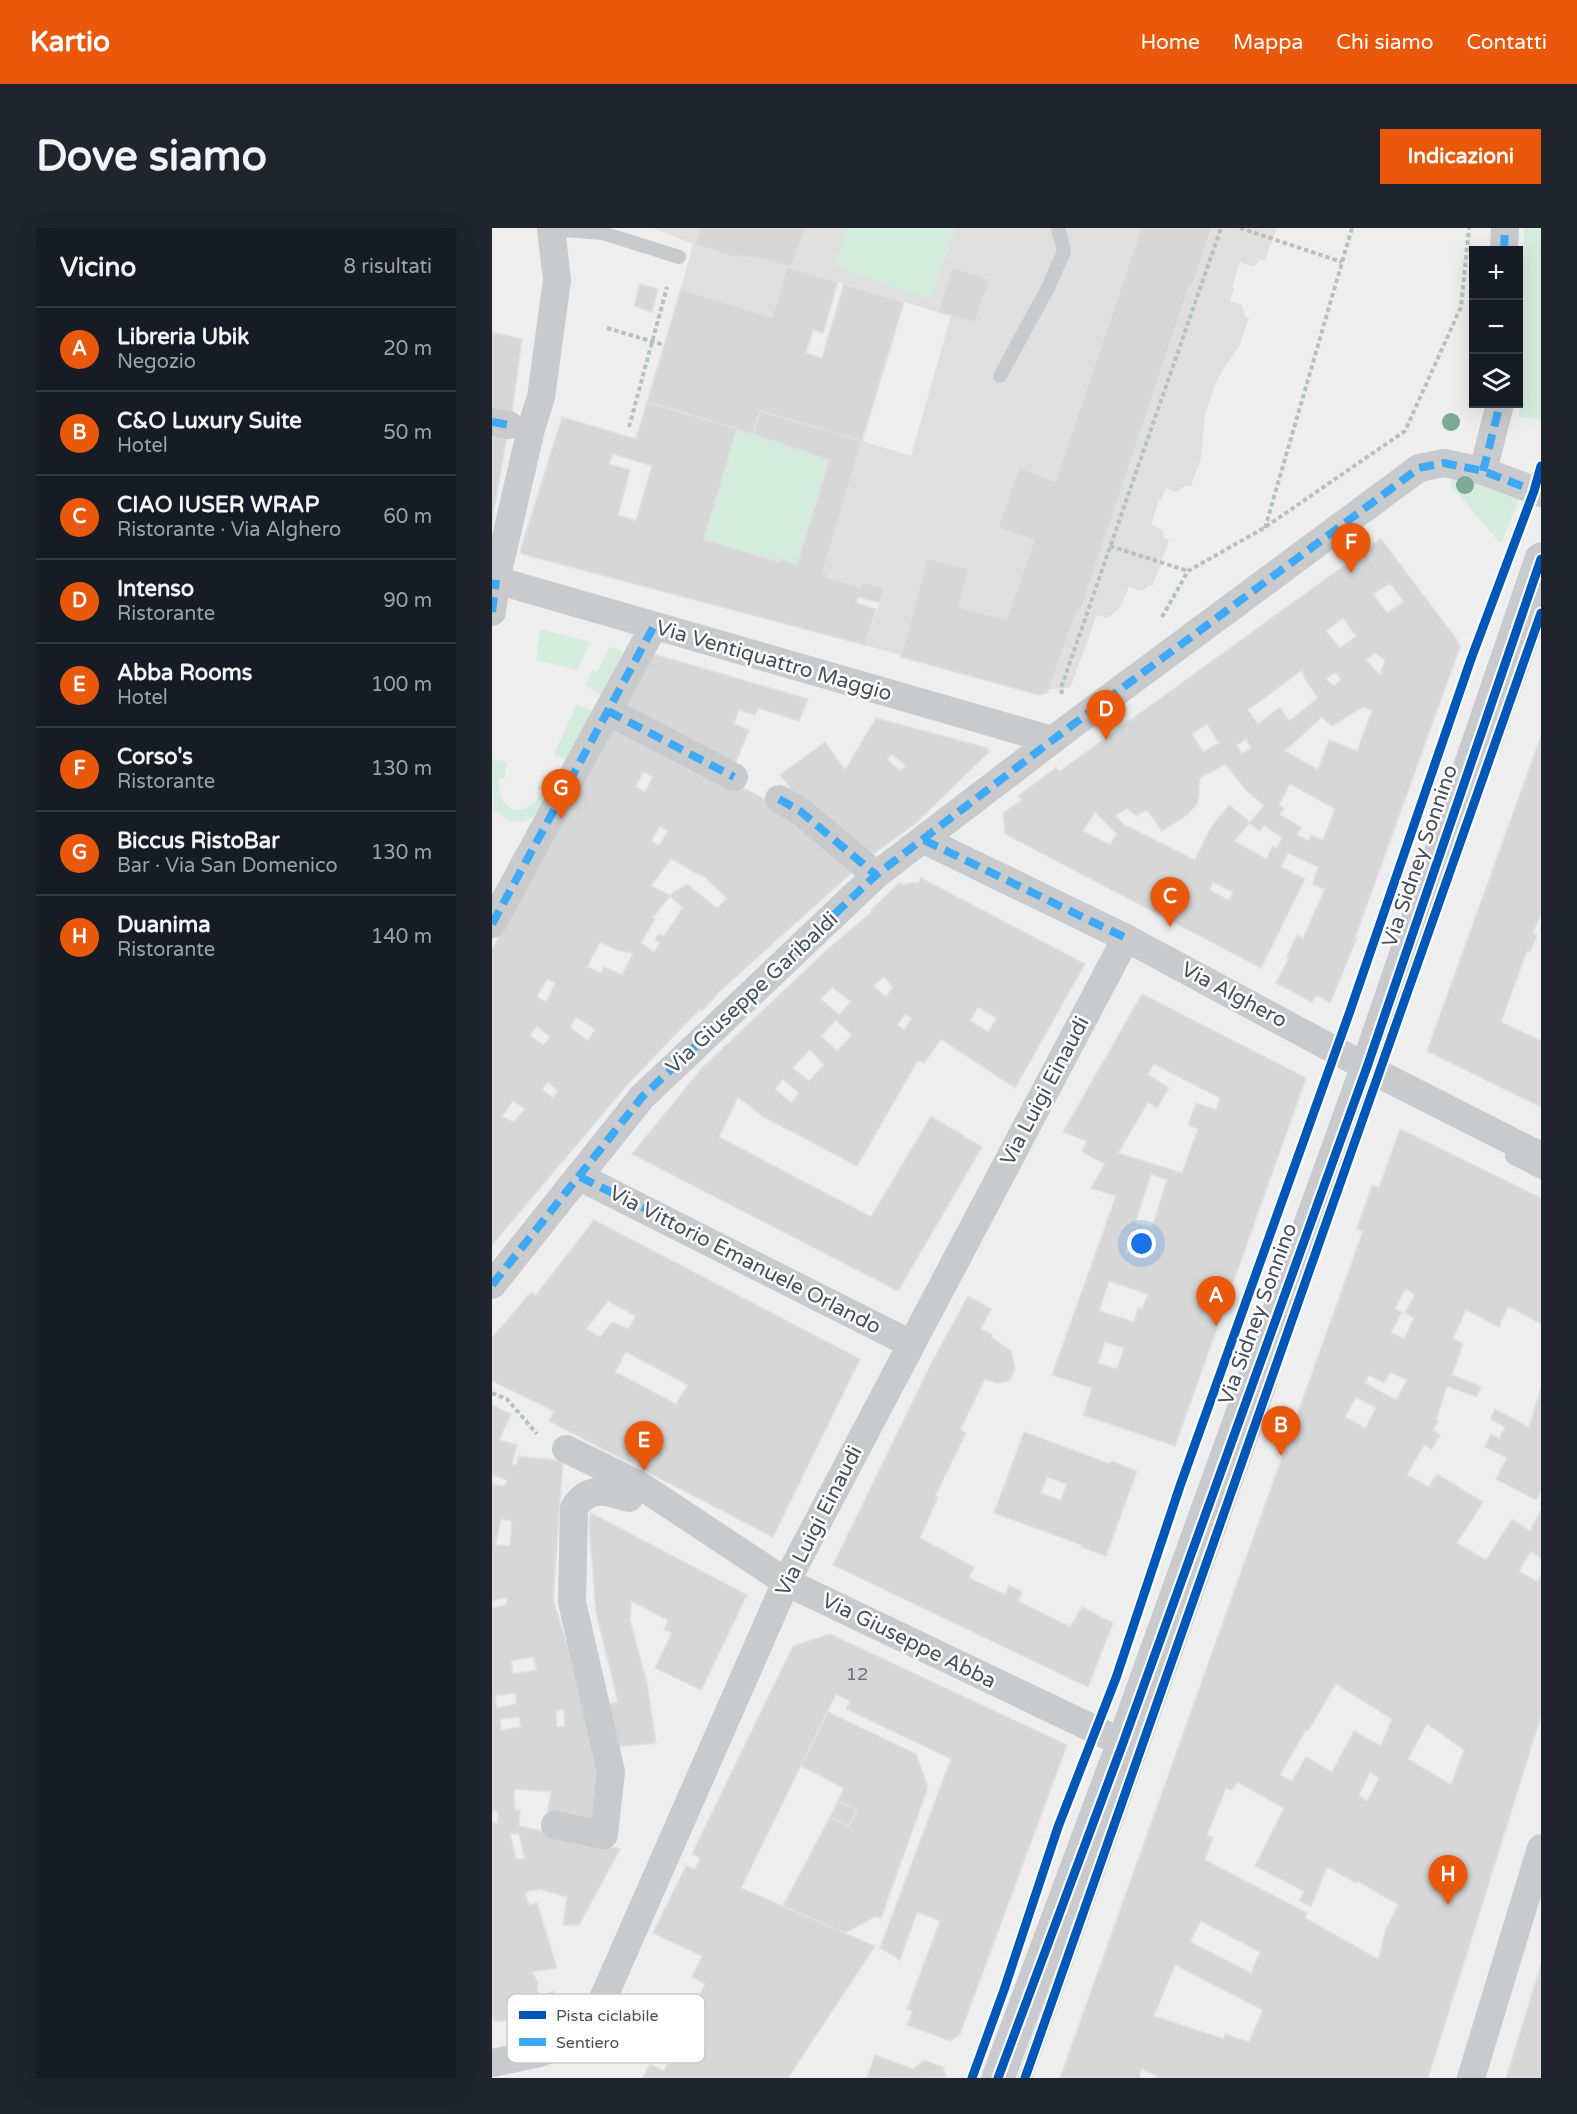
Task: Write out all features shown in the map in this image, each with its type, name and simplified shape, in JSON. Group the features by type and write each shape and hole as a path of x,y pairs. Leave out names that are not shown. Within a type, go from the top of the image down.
{"main road":[{"name":"Via Sidney Sonnino","path":"998,2078 1373,1076 1541,559"}],"street":[{"path":"492,612 496,580 531,429 541,397 557,280 551,228"},
{"path":"1504,246 1505,228"},
{"path":"1483,471 1499,408"},
{"name":"Via Giuseppe Garibaldi","path":"492,1285 642,1097 876,875 1061,733 1419,468 1444,463 1483,471 1541,493"},
{"name":"Via Ventiquattro Maggio","path":"496,580 654,626 1061,733"},
{"path":"492,924 654,626"},
{"path":"608,711 734,777"},
{"path":"778,799 800,811 876,875"},
{"name":"Via Alghero","path":"924,840 1126,938 1373,1076 1541,1156"},
{"name":"Via Luigi Einaudi","path":"605,1994 786,1582 1126,938"},
{"name":"Via Vittorio Emanuele Orlando","path":"580,1177 911,1344"},
{"name":"Via Giuseppe Abba","path":"566,1449 638,1484 786,1582 1123,1743"},
{"path":"555,1825 604,1835 611,1772 572,1602 574,1508 580,1498 603,1490 629,1498 638,1484"},
{"path":"1471,2078 1541,1848"},
{"name":"Via Luigi Einaudi","path":"492,2063 507,2060"}],"lane":[{"path":"551,228 603,233 679,257"},
{"path":"1000,376 1049,286 1064,251 1058,228"},
{"path":"1024,2078 1373,1076 1541,613"},
{"name":"Via Alghero","path":"1373,1076 1493,1147 1541,1172"}],"path":[{"path":"1061,733 1061,688 1221,228"},
{"path":"1240,228 1342,262"},
{"path":"1264,528 1352,228"},
{"path":"1160,621 1188,571 1264,528 1405,431 1461,307 1469,228"},
{"path":"629,427 667,287"},
{"path":"607,328 664,345"},
{"path":"1110,546 1188,571"},
{"path":"492,1393 507,1400 537,1434 566,1449"}],"shaded area":[{"path":"653,228 1277,228 1265,260 1260,260 1254,267 1240,262 1230,301 1242,305 1245,316 1249,319 1239,346 1222,371 1213,390 1205,415 1201,458 1191,486 1184,486 1177,492 1166,488 1159,500 1151,525 1163,530 1164,537 1169,540 1153,585 1147,586 1142,591 1129,587 1120,608 1107,618 1097,615 1070,688 1050,689 1046,694 1039,695 865,645 880,603 862,582 860,587 827,577 827,574 823,572 862,441 911,456 951,316 787,267 772,317 681,289 693,244"}],"green space":[{"path":"848,228 956,228 930,300 834,266"},
{"path":"1524,228 1541,228 1541,420 1519,416 1519,408 1523,408"},
{"path":"737,429 829,460 797,565 780,559 779,562 704,539"},
{"path":"1455,472 1522,492 1501,544 1450,484"},
{"path":"540,629 590,642 577,670 536,660"},
{"path":"610,647 623,651 602,694 585,686 592,670 597,672"},
{"path":"577,704 593,711 568,760 554,754"},
{"path":"492,759 507,762 505,778 499,778 499,790 502,799 513,809 528,807 535,801 542,791 537,789 544,774 558,781 546,802 533,817 516,822 505,818 493,809"}],"building":[{"path":"701,228 806,228 791,267 741,256 739,259 694,244"},
{"path":"1141,228 1212,228 1193,286 1190,285 1081,610 1078,609 1048,692 1039,695 901,657 927,558 969,569 959,607 1006,619 1034,540 998,528 1019,467 1055,481"},
{"path":"787,267 838,282 823,333 813,330 806,353 822,358 844,284 904,302 862,441 760,411 753,434 647,402 681,289 772,317"},
{"path":"952,267 990,279 975,323 938,312"},
{"path":"640,284 658,289 652,312 634,306"},
{"path":"492,332 522,339 511,419 492,416"},
{"path":"647,402 737,429 704,539 779,562 780,559 797,565 829,460 753,434 760,411 862,441 823,572 828,574 827,577 860,587 862,582 884,588 880,603 858,597 856,603 876,609 865,645 520,552 562,417 636,439","holes":["613,454 652,466 636,521 618,515 630,470 609,464"]},
{"path":"492,428 508,431 492,521"},
{"path":"1381,539 1458,641 1460,647 1355,938 1357,938 1330,1003 1317,995 1312,1002 1276,983 1289,958 1287,957 1297,935 1303,938 1325,889 1313,884 1318,867 1288,853 1281,867 1305,879 1261,968 1005,834 1003,813 1022,800 1018,796 1056,768 1060,771","holes":["1390,583 1404,602 1387,613 1373,594","1343,618 1356,636 1340,648 1326,631","1375,653 1385,660 1380,675 1366,660","1302,670 1318,698 1289,721 1280,707 1258,724 1248,710","1336,672 1341,680 1334,686 1326,679","1363,707 1372,711 1357,751 1329,740 1318,770 1285,751 1322,717 1332,726","1207,724 1219,743 1203,752 1192,734","1246,739 1251,748 1242,754 1237,745","1225,764 1245,789 1264,806 1250,822 1229,805 1210,829 1195,860 1123,824 1116,816 1127,808 1136,816 1147,810 1162,831 1187,815 1198,803 1200,778","1290,784 1335,809 1323,840 1311,835 1309,841 1297,835 1301,827 1280,815 1284,808 1279,805","1095,812 1117,834 1110,845 1083,831","1249,823 1260,831 1264,825 1282,838 1276,849 1273,846 1266,859 1234,841","1213,882 1233,892 1229,900 1209,890"]},
{"path":"650,653 808,699 799,721 758,708 755,715 739,710 734,724 749,730 734,767 621,710"},
{"path":"876,718 987,748 989,752 915,824 869,857 781,793 790,787 780,775 825,742 845,770","holes":["892,754 906,766 900,771 887,759"]},
{"path":"617,721 789,812 858,867 719,992 702,1011 700,1009 627,1085 492,1245 492,950 553,834","holes":["643,772 653,777 645,792 636,786","660,826 668,831 659,846 651,841","671,859 702,875 727,898 717,908 687,884 670,895 651,886","670,896 683,908 664,936 658,934 655,940 660,942 654,952 641,943 655,919 653,917","600,942 617,950 633,953 622,975 604,967 601,973 587,967","547,979 555,983 546,1002 537,997","576,1017 595,1029 588,1041 570,1027","537,1026 550,1037 543,1045 530,1035","548,1082 558,1091 553,1098 542,1089","513,1101 525,1109 514,1122 502,1117"]},
{"path":"1541,736 1541,913 1533,933 1537,935 1530,952 1527,951 1501,1022 1541,1041 1541,1107 1427,1051"},
{"path":"921,878 1085,964 1015,1088 941,1039 924,1063 918,1060 857,1166 764,1117 738,1097 719,1137 871,1217 931,1116 982,1147 898,1291 632,1154 702,1068 829,948 873,911 871,910 900,882 902,885 918,883","holes":["884,977 893,987 886,997 873,986","832,987 851,1002 839,1015 821,999","978,1007 997,1018 988,1032 970,1021","905,1014 912,1018 904,1030 897,1025","836,1020 852,1035 837,1051 821,1036","810,1049 824,1065 809,1081 793,1068","783,1079 799,1093 791,1103 775,1089"]},
{"path":"1142,994 1306,1078 1175,1446 1083,1415 1092,1388 1052,1375 1116,1196 1091,1188 1105,1164 1082,1152 1087,1141 1063,1132","holes":["1154,1064 1220,1098 1216,1110 1196,1103 1188,1125 1198,1129 1182,1173 1118,1153 1148,1102 1157,1108 1169,1088 1148,1075","1151,1174 1167,1180 1152,1227 1135,1223","1131,1233 1148,1238 1141,1257 1125,1252","1109,1281 1148,1294 1142,1309 1138,1308 1134,1322 1099,1311","1105,1342 1124,1348 1117,1369 1098,1363"]},
{"path":"1400,1129 1541,1198 1541,1324 1508,1306 1499,1327 1466,1310 1453,1338 1463,1344 1452,1375 1481,1386 1477,1397 1447,1386 1436,1420 1438,1421 1433,1430 1440,1435 1432,1449 1424,1445 1407,1475 1429,1487 1437,1474 1483,1502 1457,1543 1486,1560 1512,1519 1530,1531 1541,1510 1541,1558 1531,1551 1519,1571 1537,1582 1541,1575 1541,1716 1428,2078 1156,2078 1157,2076 1142,2069 1139,2078 1060,2078 1363,1231 1357,1229 1372,1185 1379,1188","holes":["1405,1289 1415,1294 1405,1313 1414,1318 1404,1339 1391,1332 1402,1312 1395,1309","1390,1372 1407,1380 1396,1400 1365,1383 1369,1375 1384,1383","1356,1397 1376,1408 1365,1428 1345,1417","1336,1684 1392,1719 1381,1746 1354,1731 1332,1772 1306,1757 1292,1781 1280,1775 1306,1730 1308,1731","1427,1724 1464,1750 1451,1785 1408,1759","1370,1772 1379,1778 1367,1801 1359,1795","1237,1782 1284,1808 1255,1866 1304,1891 1299,1901 1311,1906 1327,1867 1356,1883 1358,1881 1398,1905 1386,1929 1378,1959 1305,1918 1307,1913 1205,1860 1213,1837 1207,1835 1226,1788 1230,1790","1201,1921 1260,1952 1251,1973 1190,1942","1175,1965 1263,2010 1249,2042 1225,2034 1224,2039 1154,2016"]},
{"path":"594,1220 860,1359 773,1537 549,1421 554,1411 492,1381 492,1338 531,1292 536,1295","holes":["608,1301 636,1316 628,1329 612,1322 600,1337 586,1329","626,1352 688,1385 676,1404 615,1372"]},
{"path":"968,1296 991,1309 981,1329 992,1334 991,1337 1011,1351 1015,1369 1011,1379 1006,1382 996,1383 985,1379 960,1430 966,1433 935,1496 938,1497 920,1538 974,1567 969,1578 1005,1595 1009,1585 1022,1592 1018,1601 1070,1627 1082,1607 1113,1623 1088,1687 833,1565 933,1360"},
{"path":"1541,1388 1541,1490 1536,1500 1496,1479 1507,1458 1485,1447 1491,1434 1499,1439 1505,1427 1490,1419 1495,1409 1529,1427"},
{"path":"492,1405 511,1414 499,1440 517,1445 512,1464 517,1465 518,1456 563,1461 553,1598 605,1772 596,1826 547,1815 551,1792 514,1789 515,1810 520,1810 519,1826 620,1849 579,1925 563,1925 567,1897 540,1889 525,1892 529,1905 537,1903 557,1968 532,1972 538,1982 538,1994 507,1994 507,2020 494,2021 492,2013 492,1823 498,1823 498,1811 492,1811 492,1608 506,1605 507,1598 492,1600 492,1484 505,1486 507,1480 492,1475","holes":["501,1519 512,1521 510,1546 495,1545","533,1657 537,1670 513,1674 511,1661","515,1693 517,1704 497,1708 495,1696","564,1710 565,1726 557,1727 556,1711","519,1717 521,1727 501,1730 500,1719","510,1834 519,1834 525,1859 516,1859"]},
{"path":"1024,1432 1110,1464 1111,1461 1137,1471 1106,1556 994,1513","holes":["1047,1477 1067,1484 1061,1500 1041,1493"]},
{"path":"591,1513 747,1595 701,1690 655,1668 672,1633 664,1630 668,1620 631,1601 630,1621 647,1683 656,1743 611,1747 604,1705 618,1702 596,1612 589,1523"},
{"path":"830,1634 1067,1745 960,2034 950,2041 907,2025 912,2011 907,2009 940,1921 917,1912 900,1960 880,1948 951,1759 846,1709 850,1701 836,1694 741,1888 875,1946 788,2078 643,2078 650,2064 664,2071 668,2063 705,2063 705,1994 700,1994 705,1984 692,1977 702,1956 653,1933 686,1866 695,1869 700,1858 692,1854 793,1646"},
{"path":"828,1712 916,1754 928,1787 881,1918 876,1916 845,1933 783,1906 830,1817 849,1826 857,1810 838,1801 844,1788 801,1766"},
{"path":"838,1801 857,1810 849,1826 830,1817"},
{"path":"1541,1965 1541,2078 1506,2078"},
{"path":"875,2055 913,2069 924,2060 943,2067 946,2077 867,2078"}],"marked path":[{"path":"1504,246 1505,228"},
{"path":"1483,471 1499,408"},
{"path":"492,422 509,425"},
{"path":"492,1285 642,1097 876,875 1071,726 1419,468 1444,463 1483,471 1537,492"},
{"path":"492,612 496,580"},
{"path":"492,924 654,626"},
{"path":"608,711 734,777"},
{"path":"779,799 800,811 876,875"},
{"path":"924,840 1126,938"},
{"path":"580,1177 646,1209"}],"cycle path":[{"path":"972,2078 1058,1827 1116,1678 1180,1486 1349,1014 1471,659 1534,491 1541,466"},
{"path":"998,2078 1123,1743 1367,1067 1541,559"},
{"path":"1025,2078 1541,613"}],"place":[{"name":"Corso's","path":"1351,573"},
{"name":"Intenso","path":"1106,740"},
{"name":"Biccus RistoBar","path":"561,819"},
{"name":"CIAO IUSER WRAP","path":"1170,927"},
{"name":"Libreria Ubik","path":"1216,1326"},
{"name":"C&O Luxury Suite","path":"1281,1456"},
{"name":"Abba Rooms","path":"644,1471"},
{"name":"Duanima","path":"1448,1905"}]}
